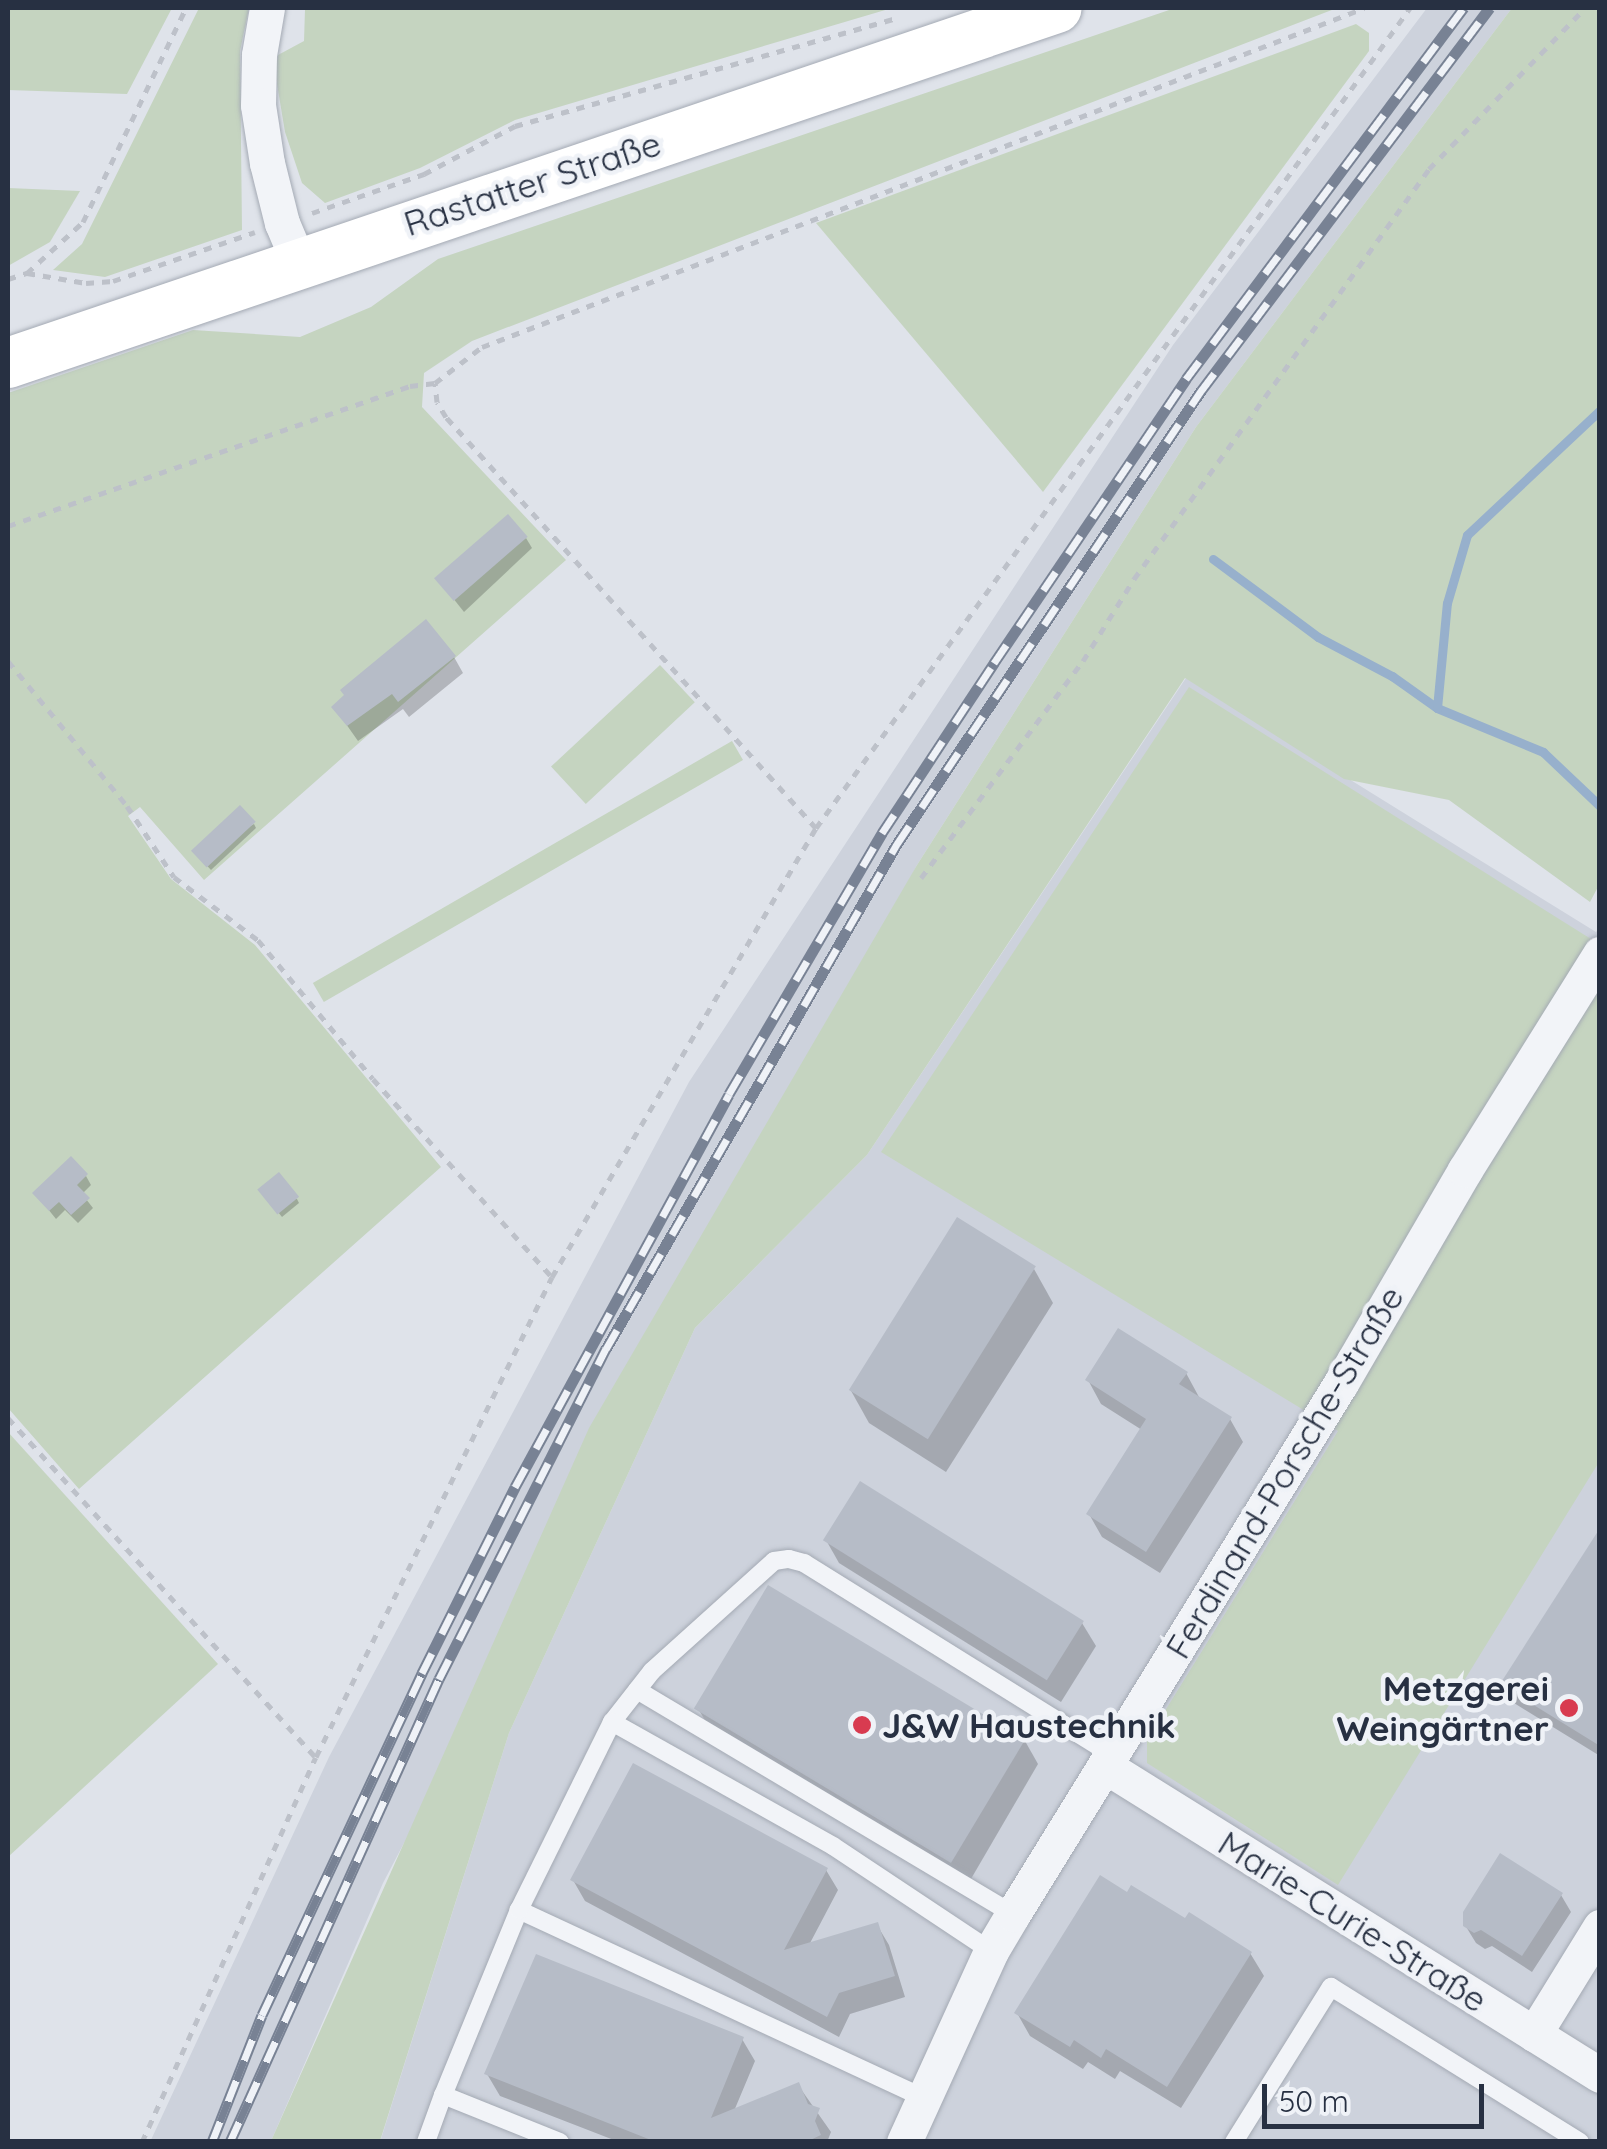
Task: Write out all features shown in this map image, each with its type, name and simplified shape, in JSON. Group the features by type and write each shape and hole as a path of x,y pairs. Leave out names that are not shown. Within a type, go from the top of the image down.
{"main road":[{"name":"Rastatter Straße","path":"8,363 290,242 1057,8"}],"street":[{"path":"267,8 259,55 258,105 290,242"},
{"name":"Ferdinand-Porsche-Straße","path":"904,2142 991,1951 1341,1384 1465,1170 1600,954"},
{"name":"Marie-Curie-Straße","path":"1109,1761 1600,2075"},
{"path":"1534,2034 1600,1926"}],"lane":[{"path":"426,2142 519,1910 612,1722 637,1690 774,1561 804,1563 1109,1761"},
{"path":"637,1690 1013,1914"},
{"path":"612,1722 833,1846 991,1951"},
{"path":"519,1910 924,2098"},
{"path":"1234,2142 1331,1987 1580,2142"},
{"path":"443,2095 560,2142"}],"path":[{"path":"8,279 27,273 83,222 186,8"},
{"path":"8,526 410,386 435,382 482,347 1364,8"},
{"path":"142,2142 316,1757 552,1277 816,828 1410,8"},
{"path":"922,878 1083,662 1134,579 1429,169 1586,8"},
{"path":"27,273 86,283 113,282 290,242 514,126 895,18"},
{"path":"435,382 437,402 446,417 816,828"},
{"path":"8,661 127,806 174,877 258,940 373,1079 552,1277"},
{"path":"8,1418 316,1757"}],"shaded area":[{"path":"1427,8 1512,8 1196,427 917,865 383,1883 271,2141 150,2142 329,1757 689,1082 1173,345"},
{"path":"1186,678 1596,932 1599,928 1599,2141 380,2142 509,1733 695,1328 867,1155"}],"green space":[{"path":"8,8 172,8 127,94 8,90"},
{"path":"199,8 249,8 240,51 242,230 105,277 53,270 82,244"},
{"path":"285,8 892,8 515,120 420,168 325,203 302,183 285,132 275,72 278,55 304,41 305,9"},
{"path":"1175,8 1337,8 472,341 424,373 422,407 566,560 204,880 140,807 128,816 171,879 255,945 441,1167 79,1489 8,1408 8,393 193,330 300,337 371,307 438,259"},
{"path":"1512,8 1599,8 1599,885 1590,902 1449,800 1344,779 1185,678 867,1155 695,1328 509,1733 380,2141 271,2141 589,1428 917,865 1196,427"},
{"path":"1356,24 1369,33 1369,51 1043,492 816,223"},
{"path":"8,188 80,191 50,242 8,266"},
{"path":"660,665 695,702 586,804 551,767"},
{"path":"1189,687 1599,944 1599,1462 1338,1885 1147,1763 1147,1740 1338,1431 881,1152"},
{"path":"732,741 743,760 324,1002 313,983"},
{"path":"8,1432 218,1664 8,1857"}],"building":[{"path":"508,514 528,537 454,601 434,578"},
{"path":"426,619 456,656 398,702 392,694 347,726 331,707 344,695 340,690"},
{"path":"240,805 256,822 207,868 191,851"},
{"path":"71,1156 88,1174 77,1185 90,1198 71,1215 59,1202 49,1211 32,1193"},
{"path":"279,1172 299,1197 277,1214 257,1190"},
{"path":"957,1217 1036,1266 928,1439 849,1390"},
{"path":"1118,1328 1188,1372 1179,1384 1232,1417 1146,1552 1086,1514 1146,1419 1085,1380"},
{"path":"860,1481 1084,1621 1047,1680 823,1540"},
{"path":"1600,1528 1600,1746 1500,1684"},
{"name":"J&W Haustechnik","path":"768,1585 1025,1740 951,1863 694,1708"},
{"path":"633,1763 828,1868 784,1950 878,1922 895,1976 839,1993 827,2017 570,1880"},
{"path":"1500,1853 1563,1893 1522,1956 1481,1930 1474,1933 1463,1926 1463,1912"},
{"path":"1100,1875 1127,1892 1131,1885 1185,1918 1189,1912 1252,1952 1167,2087 1106,2049 1101,2058 1074,2040 1070,2047 1014,2013"},
{"path":"536,1954 744,2037 711,2118 799,2082 808,2104 820,2108 815,2121 821,2135 806,2142 656,2142 484,2074"}],"waterway":[{"path":"1437,708 1447,603 1467,535 1600,410"},
{"path":"1213,559 1318,637 1392,676 1437,708 1543,752 1600,806"}],"railway":[{"path":"212,2142 262,2015 422,1673 515,1487 729,1094 882,833 1186,379 1464,8"},
{"path":"230,2142 439,1679 606,1349 897,844 1201,391 1490,8"}],"place":[{"name":"Metzgerei Weingärtner","path":"1569,1708"},
{"name":"J&W Haustechnik","path":"862,1725"}]}
